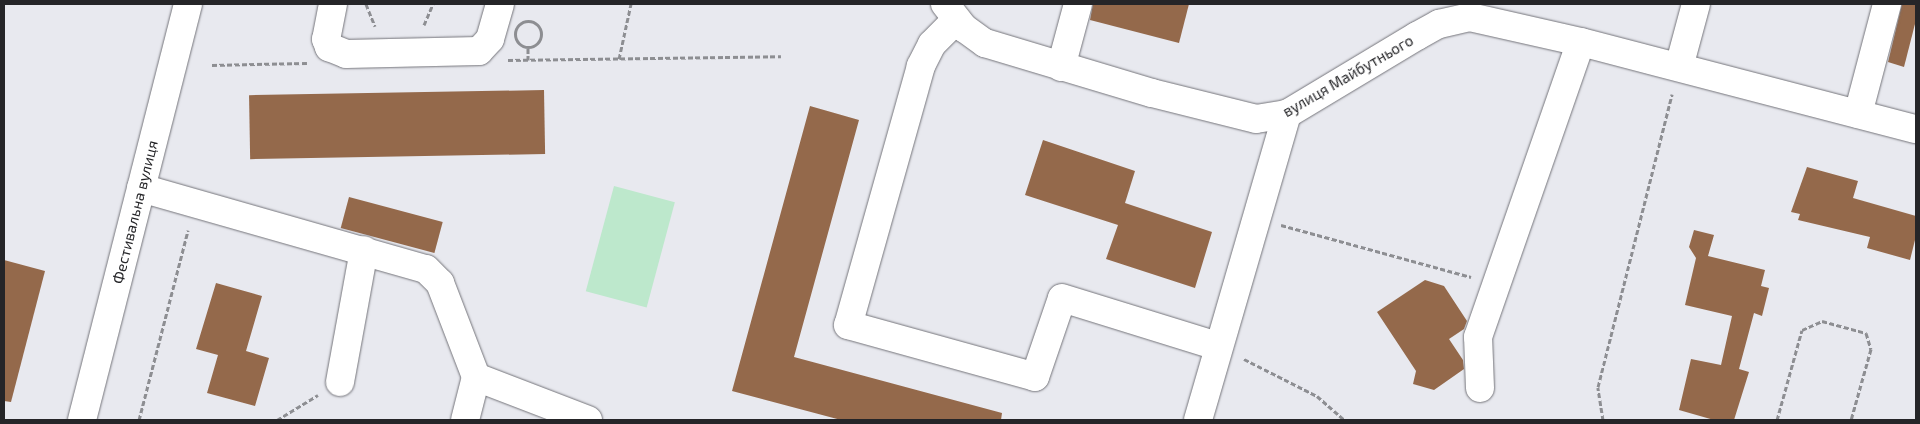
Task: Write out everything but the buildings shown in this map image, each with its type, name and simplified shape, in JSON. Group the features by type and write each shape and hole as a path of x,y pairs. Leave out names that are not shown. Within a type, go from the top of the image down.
{"street":[{"name":"Фестивальна вулиця","path":"82,420 188,4"},
{"path":"333,4 326,39 330,47 346,54 479,50 486,46 505,9"},
{"path":"1061,68 1078,4"},
{"path":"1679,67 1696,4"},
{"path":"1858,114 1887,4"},
{"path":"951,12 921,66 848,325 1034,377 1062,298 1217,346"},
{"name":"вулиця Майбутнього","path":"951,12 985,43 1061,68 1238,115 1268,119 1287,114 1417,36 1456,20 1498,21 1916,129"},
{"path":"1480,388 1478,337 1581,42"},
{"path":"1198,420 1217,346 1287,114"},
{"path":"142,188 413,264 435,275 476,377 465,420"},
{"path":"340,382 364,250"},
{"path":"476,377 588,420"}],"path":[{"path":"619,59 631,4"},
{"path":"530,21 536,23 542,34 535,46 528,48 516,40 515,33 518,26 530,21"},
{"path":"528,48 528,60"},
{"path":"1603,420 1598,387 1679,67"},
{"path":"139,420 196,203"},
{"path":"1256,218 1497,284"},
{"path":"1777,420 1802,330 1822,321 1866,333 1871,349 1850,420"},
{"path":"1217,346 1317,396 1345,420"},
{"path":"277,420 340,382"}],"green space":[{"path":"614,186 675,202 647,308 586,291"}]}
